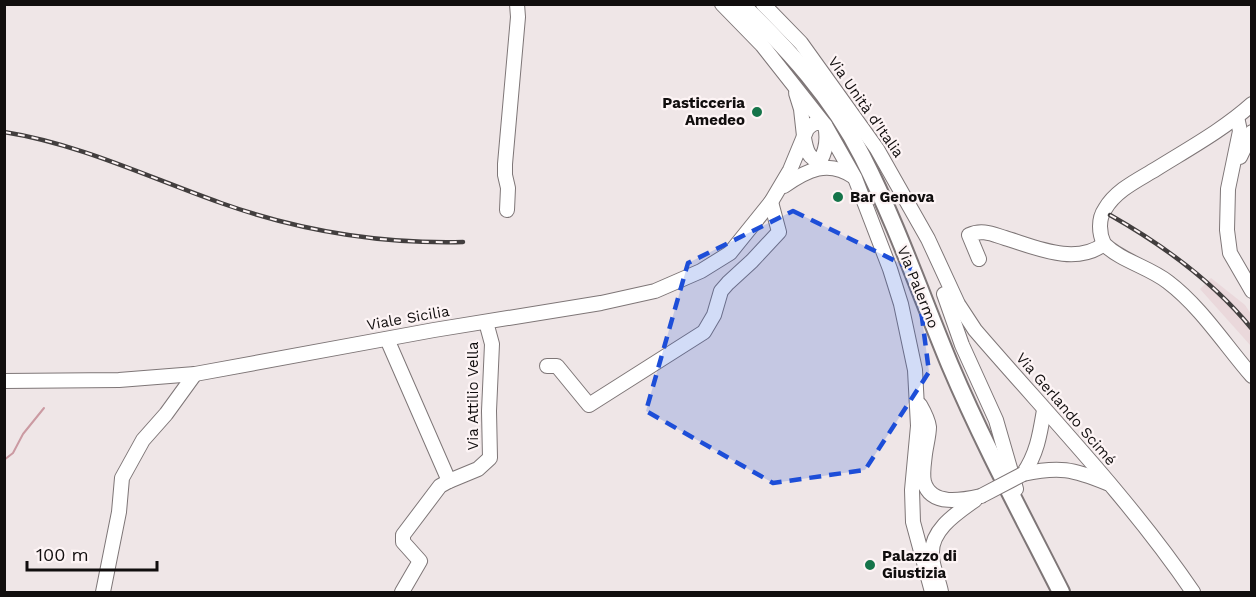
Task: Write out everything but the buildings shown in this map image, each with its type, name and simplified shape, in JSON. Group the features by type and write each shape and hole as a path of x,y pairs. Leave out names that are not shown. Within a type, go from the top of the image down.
{"main road":[{"name":"Via Palermo","path":"731,8 771,33 811,79 861,154 999,474 1061,592"},
{"path":"951,366 966,416 1052,592"},
{"path":"1044,558 1068,592"}],"street":[{"path":"507,210 508,188 505,175 518,17 517,4"},
{"path":"711,4 731,8 825,125 850,174 890,269 901,304 915,370 918,426 912,490 913,522 932,592"},
{"name":"Via Unità d'Italia","path":"763,4 801,43 877,149 928,239"},
{"path":"788,78 801,109 804,138 809,156 823,168 850,174 874,196 900,257 919,289"},
{"path":"1251,104 1237,117 1122,190 1103,211 1100,227 1104,244 1166,281 1180,292 1251,376"},
{"path":"1237,117 1240,131 1227,198 1228,242 1233,259 1248,278 1251,291"},
{"path":"547,366 556,366 589,405 704,332 714,315 721,291 779,232 774,196 790,170 807,129 817,122 825,125"},
{"path":"774,196 816,164 826,147 825,125"},
{"path":"1230,178 1251,133"},
{"name":"Viale Sicilia","path":"4,381 119,380 195,374 636,296 669,286 701,272 730,253 774,196"},
{"path":"979,259 969,235 976,232 990,233 1068,255 1094,252 1104,244"},
{"path":"928,239 962,345 996,420 1014,484 1044,558"},
{"name":"Via Gerlando Scimé","path":"928,239 958,304 969,321 1044,410 1112,485 1169,558 1192,592"},
{"name":"Via Attilio Vella","path":"402,592 420,561 404,542 403,535 440,486 449,480 478,469 490,458 489,411 492,344 486,322"},
{"path":"387,339 449,480"},
{"path":"103,592 119,512 122,478 143,440 166,414 195,374"},
{"path":"917,399 929,427 924,467 925,486 939,498 949,500 981,496"},
{"path":"1023,474 1032,463 1037,450 1044,410"},
{"path":"941,592 932,559 934,541 950,519 981,496 1023,474 1056,468 1112,485"}],"highlighted area":[{"path":"793,211 916,271 929,372 865,470 773,483 646,411 688,263"}],"shaded area":[{"path":"1211,278 1245,305 1251,314 1251,346 1200,289"}],"waterway":[{"path":"4,460 13,453 23,434 44,408"}],"railway":[{"path":"4,132 32,137 87,153 221,203 280,221 371,238 463,242"},
{"path":"1110,215 1186,265 1221,295 1252,329"}],"place":[{"name":"Pasticceria Amedeo","path":"757,112"},
{"name":"Bar Genova","path":"838,197"},
{"name":"Palazzo di Giustizia","path":"870,565"}]}
